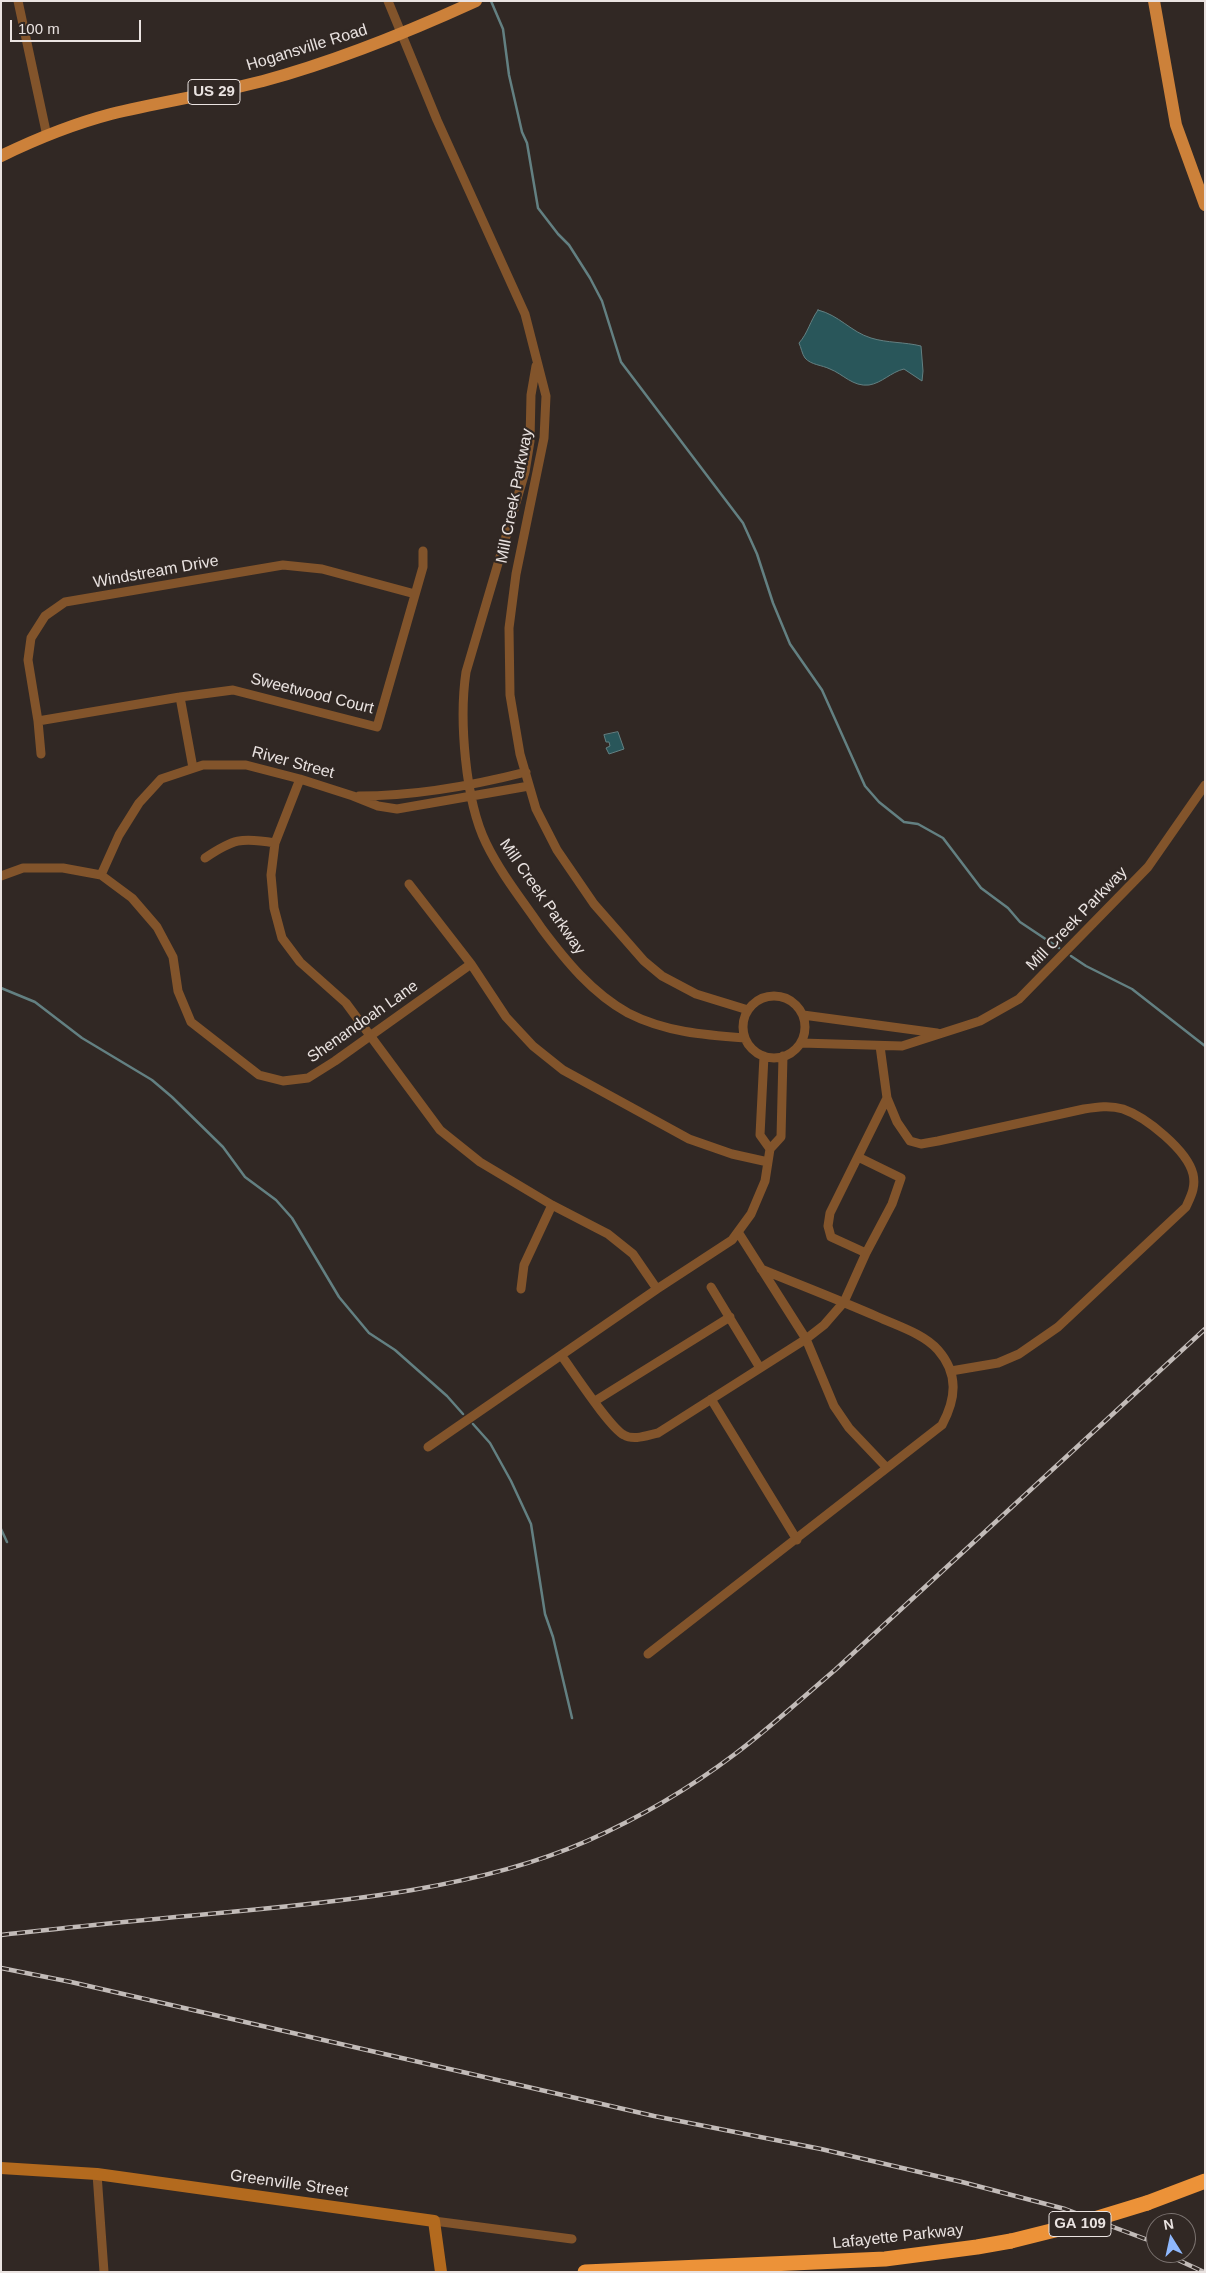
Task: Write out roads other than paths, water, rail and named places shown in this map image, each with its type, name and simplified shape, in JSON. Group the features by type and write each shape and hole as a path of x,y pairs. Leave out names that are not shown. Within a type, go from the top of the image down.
{"highway":[{"name":"Lafayette Parkway","path":"585,2272 774,2268 885,2259 1012,2241 1147,2203 1205,2181"}],"main road":[{"name":"Hogansville Road","path":"1,156 47,136 110,115 253,83 300,70 403,34 476,1"},
{"path":"1154,1 1176,125 1205,205"}],"street":[{"path":"18,1 47,136"},
{"name":"Mill Creek Parkway","path":"388,1 437,120 525,314 536,364 546,396 544,438 516,574 508,628 510,695 520,754 536,809 557,850 594,904 644,961 662,976 696,994 748,1010"},
{"name":"Mill Creek Parkway","path":"536,364 531,395 530,441 524,472 466,672 462,696 462,735 470,784 486,842 505,876 563,957 600,996 629,1013 663,1028 694,1034 745,1038"},
{"name":"Sweetwood Court","path":"38,721 180,696 233,690 377,727 423,567 423,551"},
{"name":"Windstream Drive","path":"40,754 38,721 28,660 31,638 45,616 65,602 283,565 322,569 415,594"},
{"path":"180,696 193,768"},
{"name":"River Street","path":"101,875 119,835 139,803 161,779 203,765 246,765 300,778 378,806 397,809 529,786"},
{"name":"River Street","path":"354,796 394,796 470,784 526,772"},
{"path":"300,778 274,844 270,875 274,908 282,938 300,962 346,1003 440,1130 480,1162 552,1205 608,1234 633,1254 657,1289"},
{"name":"Mill Creek Parkway","path":"800,1043 902,1046 937,1033 980,1021 1020,999 1148,867 1205,785"},
{"path":"205,858 227,843 251,839 274,844"},
{"path":"1,876 23,868 63,868 101,875"},
{"name":"Shenandoah Lane","path":"101,875 132,898 157,927 173,957 178,991 191,1022 258,1074 284,1081 308,1078 471,964"},
{"path":"409,884 471,964 506,1017 533,1046 563,1070 689,1139 732,1154 768,1162"},
{"path":"784,997 794,1002 803,1015 805,1031 800,1043 795,1049 783,1056 777,1058 764,1056 750,1047 745,1038 744,1019 748,1010 763,998 784,997"},
{"path":"803,1015 937,1033"},
{"path":"880,1046 887,1098 897,1122 910,1141 921,1144 1104,1106 1124,1110 1150,1124 1187,1160 1193,1174 1194,1192 1186,1207 1058,1327 1019,1354 998,1363 951,1371"},
{"path":"764,1056 760,1135 770,1149"},
{"path":"428,1447 657,1289 732,1240 751,1214 765,1182 770,1149 781,1137 783,1056"},
{"path":"866,1253 831,1237 828,1226 830,1214 887,1098"},
{"path":"561,1355 624,1436 639,1438 658,1433 806,1339 824,1325 844,1302 866,1253 892,1204 901,1178 858,1157"},
{"path":"522,1289 524,1265 552,1205"},
{"path":"738,1232 806,1339 834,1406 850,1428 886,1467"},
{"path":"648,1654 797,1540 886,1467 942,1425 951,1408 954,1392 951,1371 938,1350 922,1338 844,1302 761,1269"},
{"path":"711,1287 760,1368"},
{"path":"595,1401 730,1317"},
{"path":"711,1399 797,1540"},
{"name":"Greenville Street","path":"1,2168 97,2174 572,2239"},
{"path":"97,2174 104,2272"},
{"path":"434,2221 441,2272"}],"water":[{"path":"818,310 825,312 857,332 871,338 921,346 922,381 904,369 874,384 863,385 807,360 799,343"},
{"path":"618,732 624,749 609,754 606,748 610,746 609,742 606,742 604,735"}],"waterway":[{"path":"491,1 503,29 509,75 522,132 527,143 538,208 569,245 590,278 602,301 621,362 743,523 757,554 773,603 790,644 822,690 865,786 879,802 904,822 918,824 943,838 981,888 1008,908 1020,922 1059,948"},
{"path":"1071,956 1086,966 1132,989 1205,1046"},
{"path":"1,988 35,1002 82,1038 152,1080 172,1097 223,1147 245,1177 276,1200 292,1218 339,1297 369,1333 395,1350 447,1396 463,1414"},
{"path":"473,1424 490,1443 511,1481 531,1524 545,1614 553,1637 572,1718"},
{"path":"1,1529 7,1542"}],"railway":[{"path":"1,1935 275,1908 412,1890 503,1870 546,1857 587,1841 626,1822 664,1802 700,1779 773,1723 835,1670 1205,1329"},
{"path":"1,1968 71,1982 654,2116 821,2149 962,2182 1065,2209 1146,2239"},
{"path":"1185,2263 1204,2272"}]}
